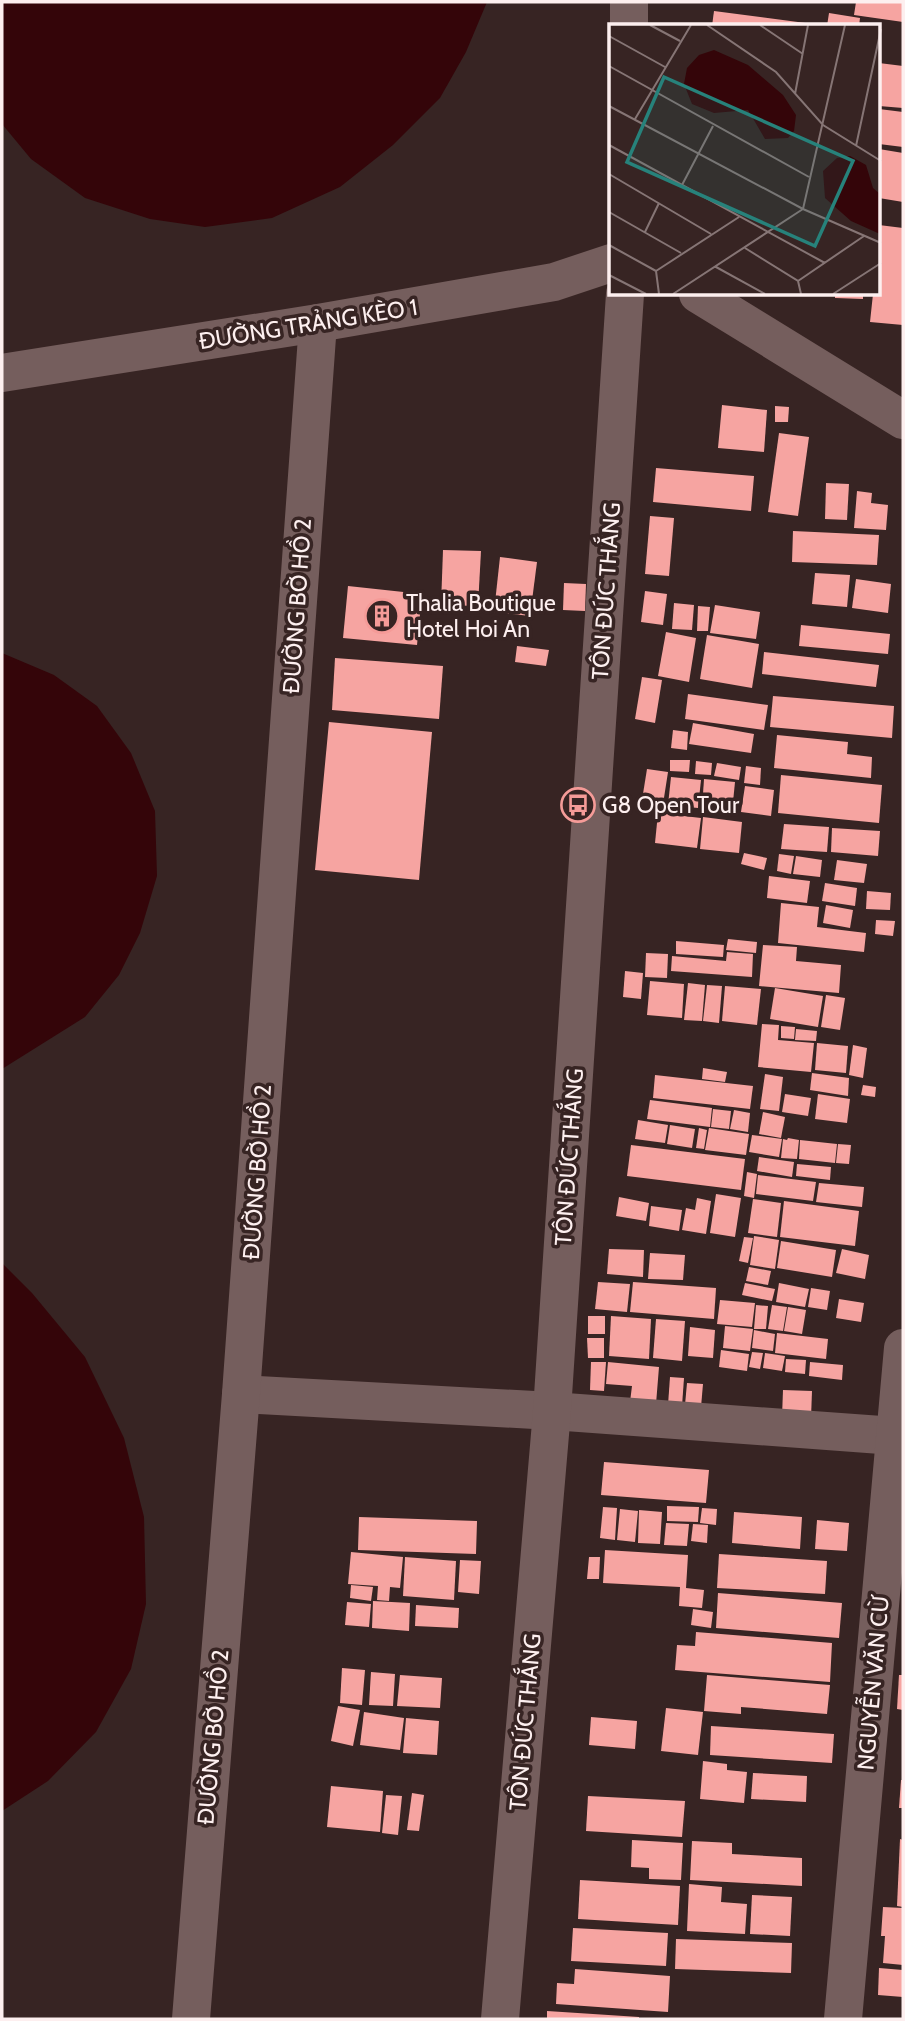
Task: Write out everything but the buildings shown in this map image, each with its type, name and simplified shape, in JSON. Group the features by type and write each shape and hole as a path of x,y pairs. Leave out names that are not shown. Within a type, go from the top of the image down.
{"street":[{"path":"629,2 629,24"},
{"name":"ĐƯỜNG TRẢNG KÈO 1","path":"2,373 554,282 609,264"},
{"name":"TÔN ĐỨC THẮNG","path":"500,2019 552,1411 625,296"},
{"path":"701,296 903,420"},
{"name":"ĐƯỜNG BỜ HỒ 2","path":"191,2019 241,1394 318,323"},
{"name":"NGUYỄN VĂN CỪ","path":"844,2019 903,1348"},
{"path":"241,1394 552,1411 895,1436"}],"shaded area":[{"path":"2,2 487,2 466,52 440,98 393,145 340,187 272,218 205,227 150,219 85,198 31,159 2,124"},
{"path":"2,653 54,675 97,706 131,753 155,811 157,876 140,933 119,975 85,1017 2,1069"},
{"path":"2,1263 32,1293 85,1357 124,1438 144,1517 146,1604 131,1669 96,1732 48,1781 2,1811"}],"place":[{"name":"Thalia Boutique Hotel Hoi An","path":"382,616"},
{"name":"G8 Open Tour","path":"578,805"}]}
